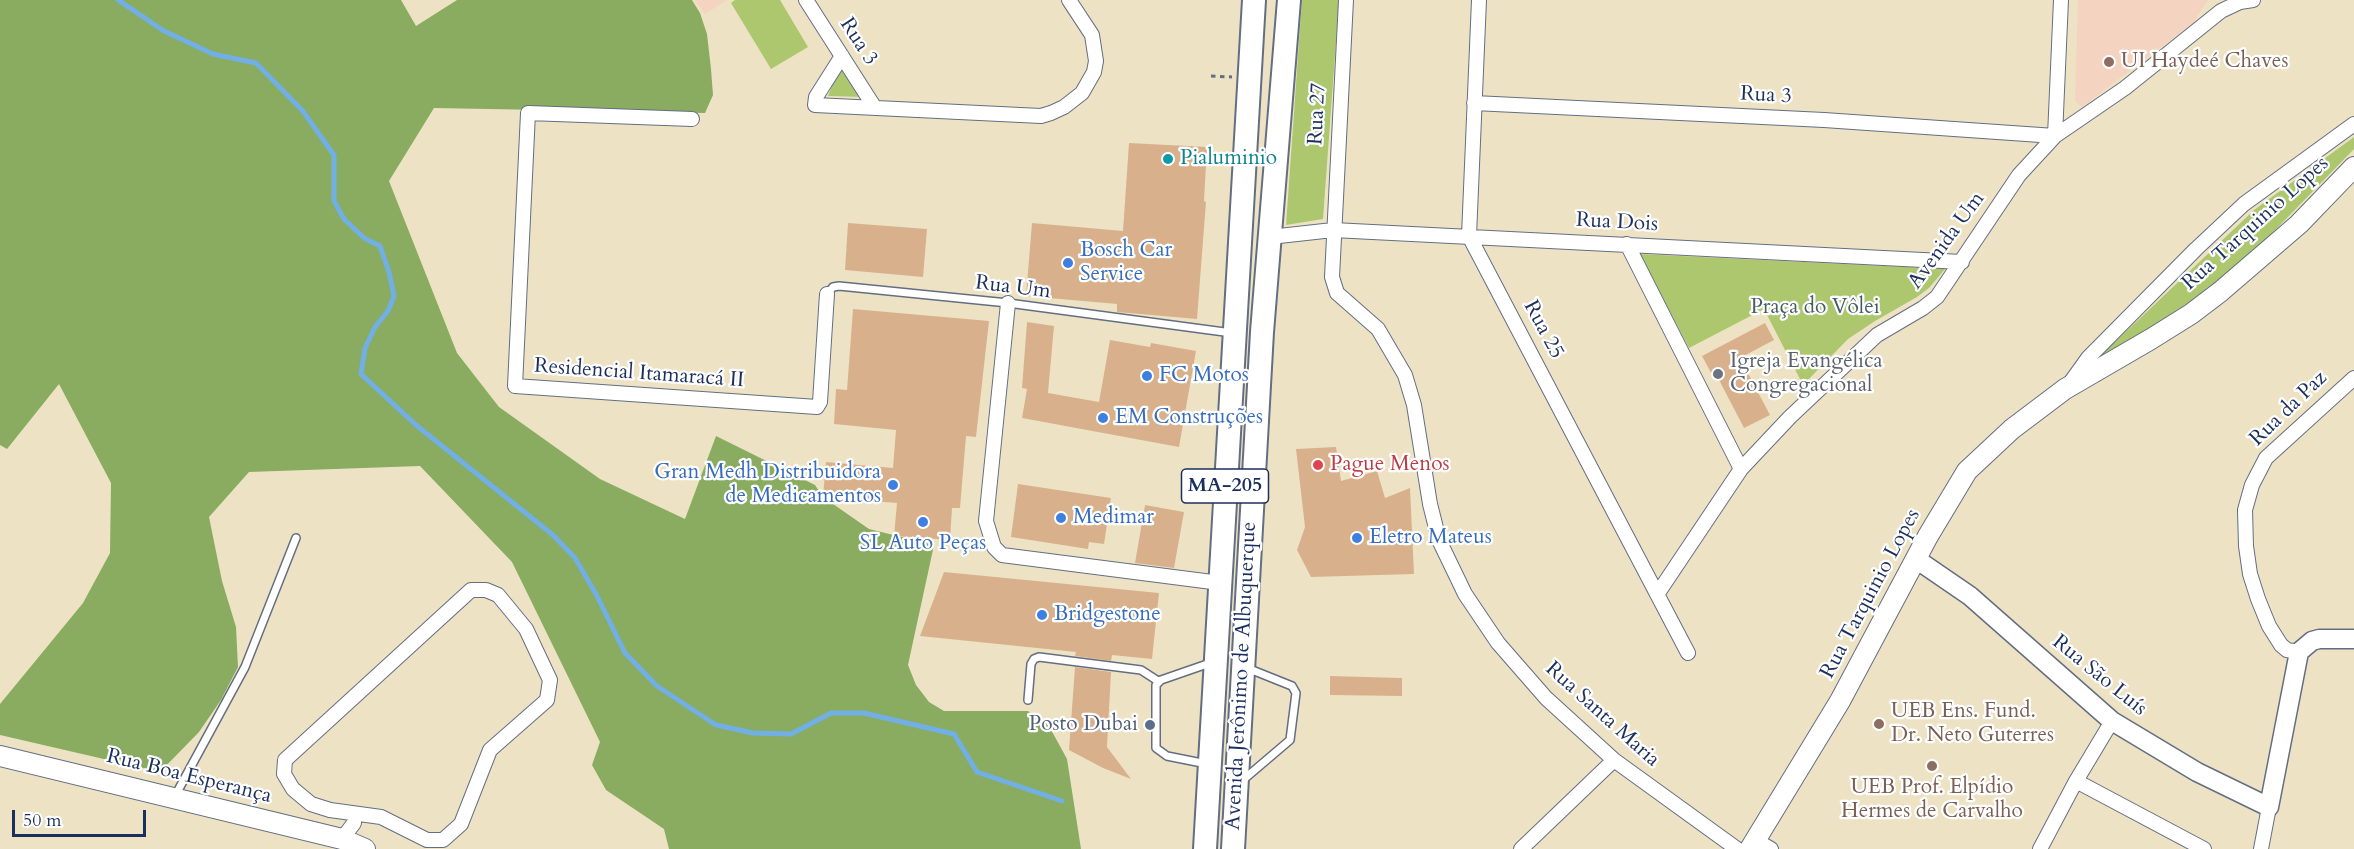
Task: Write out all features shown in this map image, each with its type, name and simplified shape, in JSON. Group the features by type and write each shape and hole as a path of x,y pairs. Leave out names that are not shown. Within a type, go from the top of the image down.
{"main road":[{"name":"Avenida Jerônimo de Albuquerque","path":"1205,849 1254,0"},
{"name":"Avenida Jerônimo de Albuquerque","path":"1233,849 1270,237 1289,0"},
{"name":"Rua Tarquinio Lopes","path":"1759,846 1916,559 1967,471 2012,429 2065,389 2151,339 2213,297 2299,224 2354,167"},
{"name":"Rua Boa Esperança","path":"0,756 342,839 365,849"}],"street":[{"name":"Rua 3","path":"806,0 876,108"},
{"path":"842,56 816,97 815,105 1041,116 1073,101 1089,83 1096,61 1092,35 1069,0"},
{"name":"Rua 27","path":"1333,230 1346,0"},
{"path":"1469,236 1479,0"},
{"path":"2055,136 2061,0"},
{"name":"Avenida Um","path":"1658,593 1741,469 1790,417 1877,335 1923,308 1937,297 2019,175 2055,136 2125,88 2222,6 2245,1"},
{"name":"Rua 3","path":"1474,103 1824,120 2055,136"},
{"name":"Residencial Itamaracá II","path":"692,119 528,113 515,386 817,407 820,402 827,294"},
{"name":"Rua Tarquinio Lopes","path":"2065,389 2088,358 2244,204 2354,124"},
{"name":"Rua Dois","path":"1270,237 1333,230 1962,262"},
{"name":"Rua Santa Maria","path":"1333,230 1332,277 1337,293 1378,329 1406,375 1414,405 1430,504 1439,540 1465,594 1498,643 1546,698 1614,760 1737,849"},
{"name":"Rua 25","path":"1469,236 1688,653"},
{"path":"1627,244 1741,469"},
{"path":"1008,303 986,521 994,547 1002,555 1220,583"},
{"name":"Rua da Paz","path":"2294,676 2281,645 2265,617 2250,574 2246,546 2245,510 2252,485 2266,458 2354,378"},
{"name":"Rua São Luís","path":"1916,559 1970,596 2112,721 2197,772 2269,807"},
{"path":"471,590 486,590 498,595 526,629 550,681 547,700 490,750 461,824 443,840 427,840 381,817 358,818 311,804 293,789 284,774 285,760 471,590"},
{"path":"2261,849 2299,652 2312,641 2319,639 2354,639"},
{"path":"2281,645 2287,650 2299,652"},
{"path":"2040,849 2076,781 2112,721"},
{"path":"1521,849 1614,760"},
{"path":"2076,781 2204,849"},
{"path":"342,839 358,818"}],"lane":[{"name":"Rua Um","path":"827,294 833,287 838,286 1008,303 1234,333"},
{"path":"174,798 245,667 296,538"},
{"path":"1028,700 1031,664 1034,659 1040,657 1141,670 1158,681"},
{"path":"1158,681 1215,661"},
{"path":"1236,785 1290,740 1296,693 1292,687 1243,667"},
{"path":"1158,681 1156,748 1167,756 1210,765"}],"shaded area":[{"path":"695,0 727,0 705,14"},
{"name":"UI Haydeé Chaves","path":"2078,0 2208,0 2193,23 2082,107 2075,101"}],"green space":[{"path":"0,0 401,0 416,26 457,0 692,0 700,13 707,34 713,95 705,113 434,108 389,181 457,353 499,407 600,479 685,519 716,436 815,485 823,497 869,529 934,545 908,665 916,685 929,702 944,711 1028,711 1049,726 1067,759 1081,849 669,849 664,829 606,790 592,765 600,742 512,562 420,466 249,472 209,517 222,581 236,627 238,667 221,700 199,732 160,772 0,735 0,704 83,603 110,553 111,483 59,384 7,449 0,445"},
{"path":"735,0 780,0 808,47 771,69 731,3"},
{"path":"1302,0 1339,0 1323,219 1286,225"},
{"path":"842,61 864,97 828,96"},
{"path":"2354,137 2354,149 2250,256 2202,297 2094,362 2254,210"},
{"name":"Praça do Vôlei","path":"1640,254 1945,269 1929,288 1917,297 1848,339 1803,385 1764,309 1689,348"}],"building":[{"path":"1129,143 1207,147 1204,201 1206,202 1197,319 1117,312 1117,304 1026,296 1032,223 1123,231"},
{"path":"848,223 927,229 923,277 845,270"},
{"path":"853,309 989,321 976,437 966,436 960,508 952,508 950,540 894,536 897,503 823,497 826,462 893,468 896,430 834,424 836,389 847,390"},
{"path":"1027,322 1054,326 1048,393 1099,402 1110,340 1150,347 1151,343 1196,351 1179,447 1022,418 1027,389 1022,388"},
{"name":"Igreja Evangélica Congregacional","path":"1765,323 1774,340 1740,358 1770,415 1744,428 1718,378 1715,380 1702,356"},
{"name":"Eletro Mateus","path":"1336,447 1341,481 1377,471 1385,498 1410,488 1414,574 1311,577 1297,550 1305,527 1296,449"},
{"name":"Medimar","path":"1018,484 1111,498 1104,544 1089,542 1088,549 1011,537"},
{"path":"1145,505 1184,512 1174,568 1135,563"},
{"name":"Bridgestone","path":"944,572 1159,593 1152,659 1112,655 1111,661 1075,656 1076,652 920,636"},
{"path":"1075,667 1111,672 1107,747 1131,779 1103,768 1069,750"},
{"path":"1330,676 1402,678 1402,696 1330,695"}],"waterway":[{"path":"118,0 164,31 213,54 256,63 302,110 334,155 334,201 344,219 364,238 380,246 389,272 394,296 388,311 375,327 365,348 361,374 416,425 553,535 575,558 596,594 625,653 657,686 716,725 753,733 791,734 831,713 864,713 954,734 977,772 1062,801"}],"place":[{"name":"UI Haydeé Chaves","path":"2109,62"},
{"name":"Pialuminio","path":"1168,159"},
{"name":"Bosch Car Service","path":"1068,263"},
{"name":"Igreja Evangélica Congregacional","path":"1718,374"},
{"name":"FC Motos","path":"1147,376"},
{"name":"EM Construções","path":"1103,418"},
{"name":"Pague Menos","path":"1318,465"},
{"name":"Gran Medh Distribuidora de Medicamentos","path":"893,485"},
{"name":"Medimar","path":"1061,518"},
{"name":"SL Auto Peças","path":"923,522"},
{"name":"Eletro Mateus","path":"1357,538"},
{"name":"Bridgestone","path":"1042,615"},
{"name":"UEB Ens. Fund. Dr. Neto Guterres","path":"1879,724"},
{"name":"Posto Dubai","path":"1150,725"},
{"name":"UEB Prof. Elpídio Hermes de Carvalho","path":"1932,766"}]}
